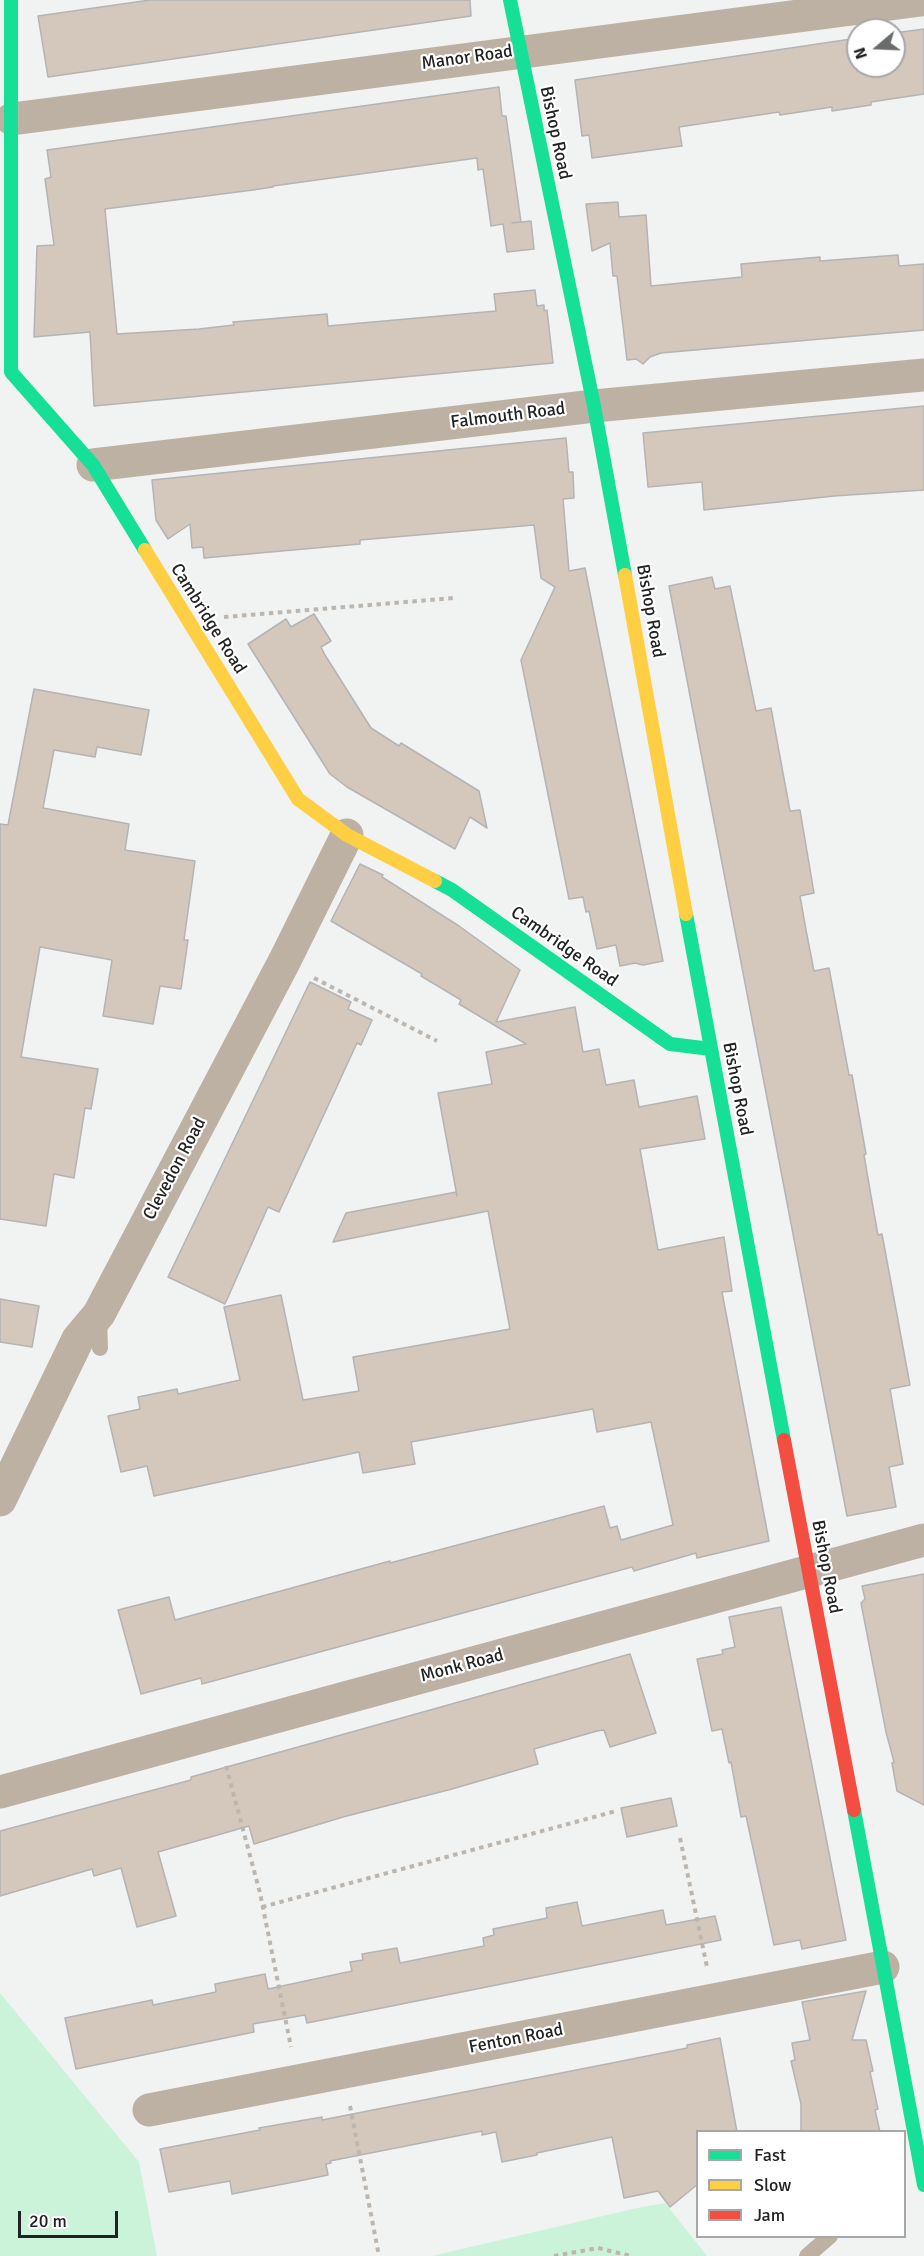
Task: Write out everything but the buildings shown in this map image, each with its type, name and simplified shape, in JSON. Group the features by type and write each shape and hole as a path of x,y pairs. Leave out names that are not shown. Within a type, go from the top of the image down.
{"street":[{"name":"Cambridge Road","path":"11,0 8,106 11,372 93,465 298,799 347,835 452,890 670,1044 711,1049"},
{"name":"Bishop Road","path":"510,0 594,406 711,1049 883,1967 918,2170"},
{"name":"Manor Road","path":"8,106 520,51 921,0"},
{"name":"Falmouth Road","path":"93,465 594,406 924,375"},
{"name":"Clevedon Road","path":"0,1500 78,1339 99,1314 284,962 347,835"},
{"name":"Monk Road","path":"0,1792 924,1540"},
{"name":"Fenton Road","path":"149,2110 883,1967"}],"lane":[{"path":"99,1314 100,1348"},
{"path":"807,2256 828,2238"}],"path":[{"path":"188,620 454,598"},
{"path":"284,962 437,1041"},
{"path":"217,1733 262,1907 298,2081"},
{"path":"262,1907 616,1811"},
{"path":"680,1838 714,2000"},
{"path":"344,2072 379,2256"},
{"path":"554,2256 598,2248 631,2256"}],"green space":[{"path":"0,1993 139,2162 157,2256 0,2256"},
{"path":"665,2203 707,2256 432,2256 637,2208"}],"traffic: fast":[{"path":"11,0 11,372 93,465 145,550"},
{"path":"510,0 594,406 625,575"},
{"path":"435,881 452,890 670,1044 711,1049"},
{"path":"686,914 784,1440"},
{"path":"854,1810 924,2185"}],"traffic: slow":[{"path":"145,550 298,799 347,835 435,881"},
{"path":"625,575 686,914"}],"traffic: jam":[{"path":"784,1440 854,1810"}]}
